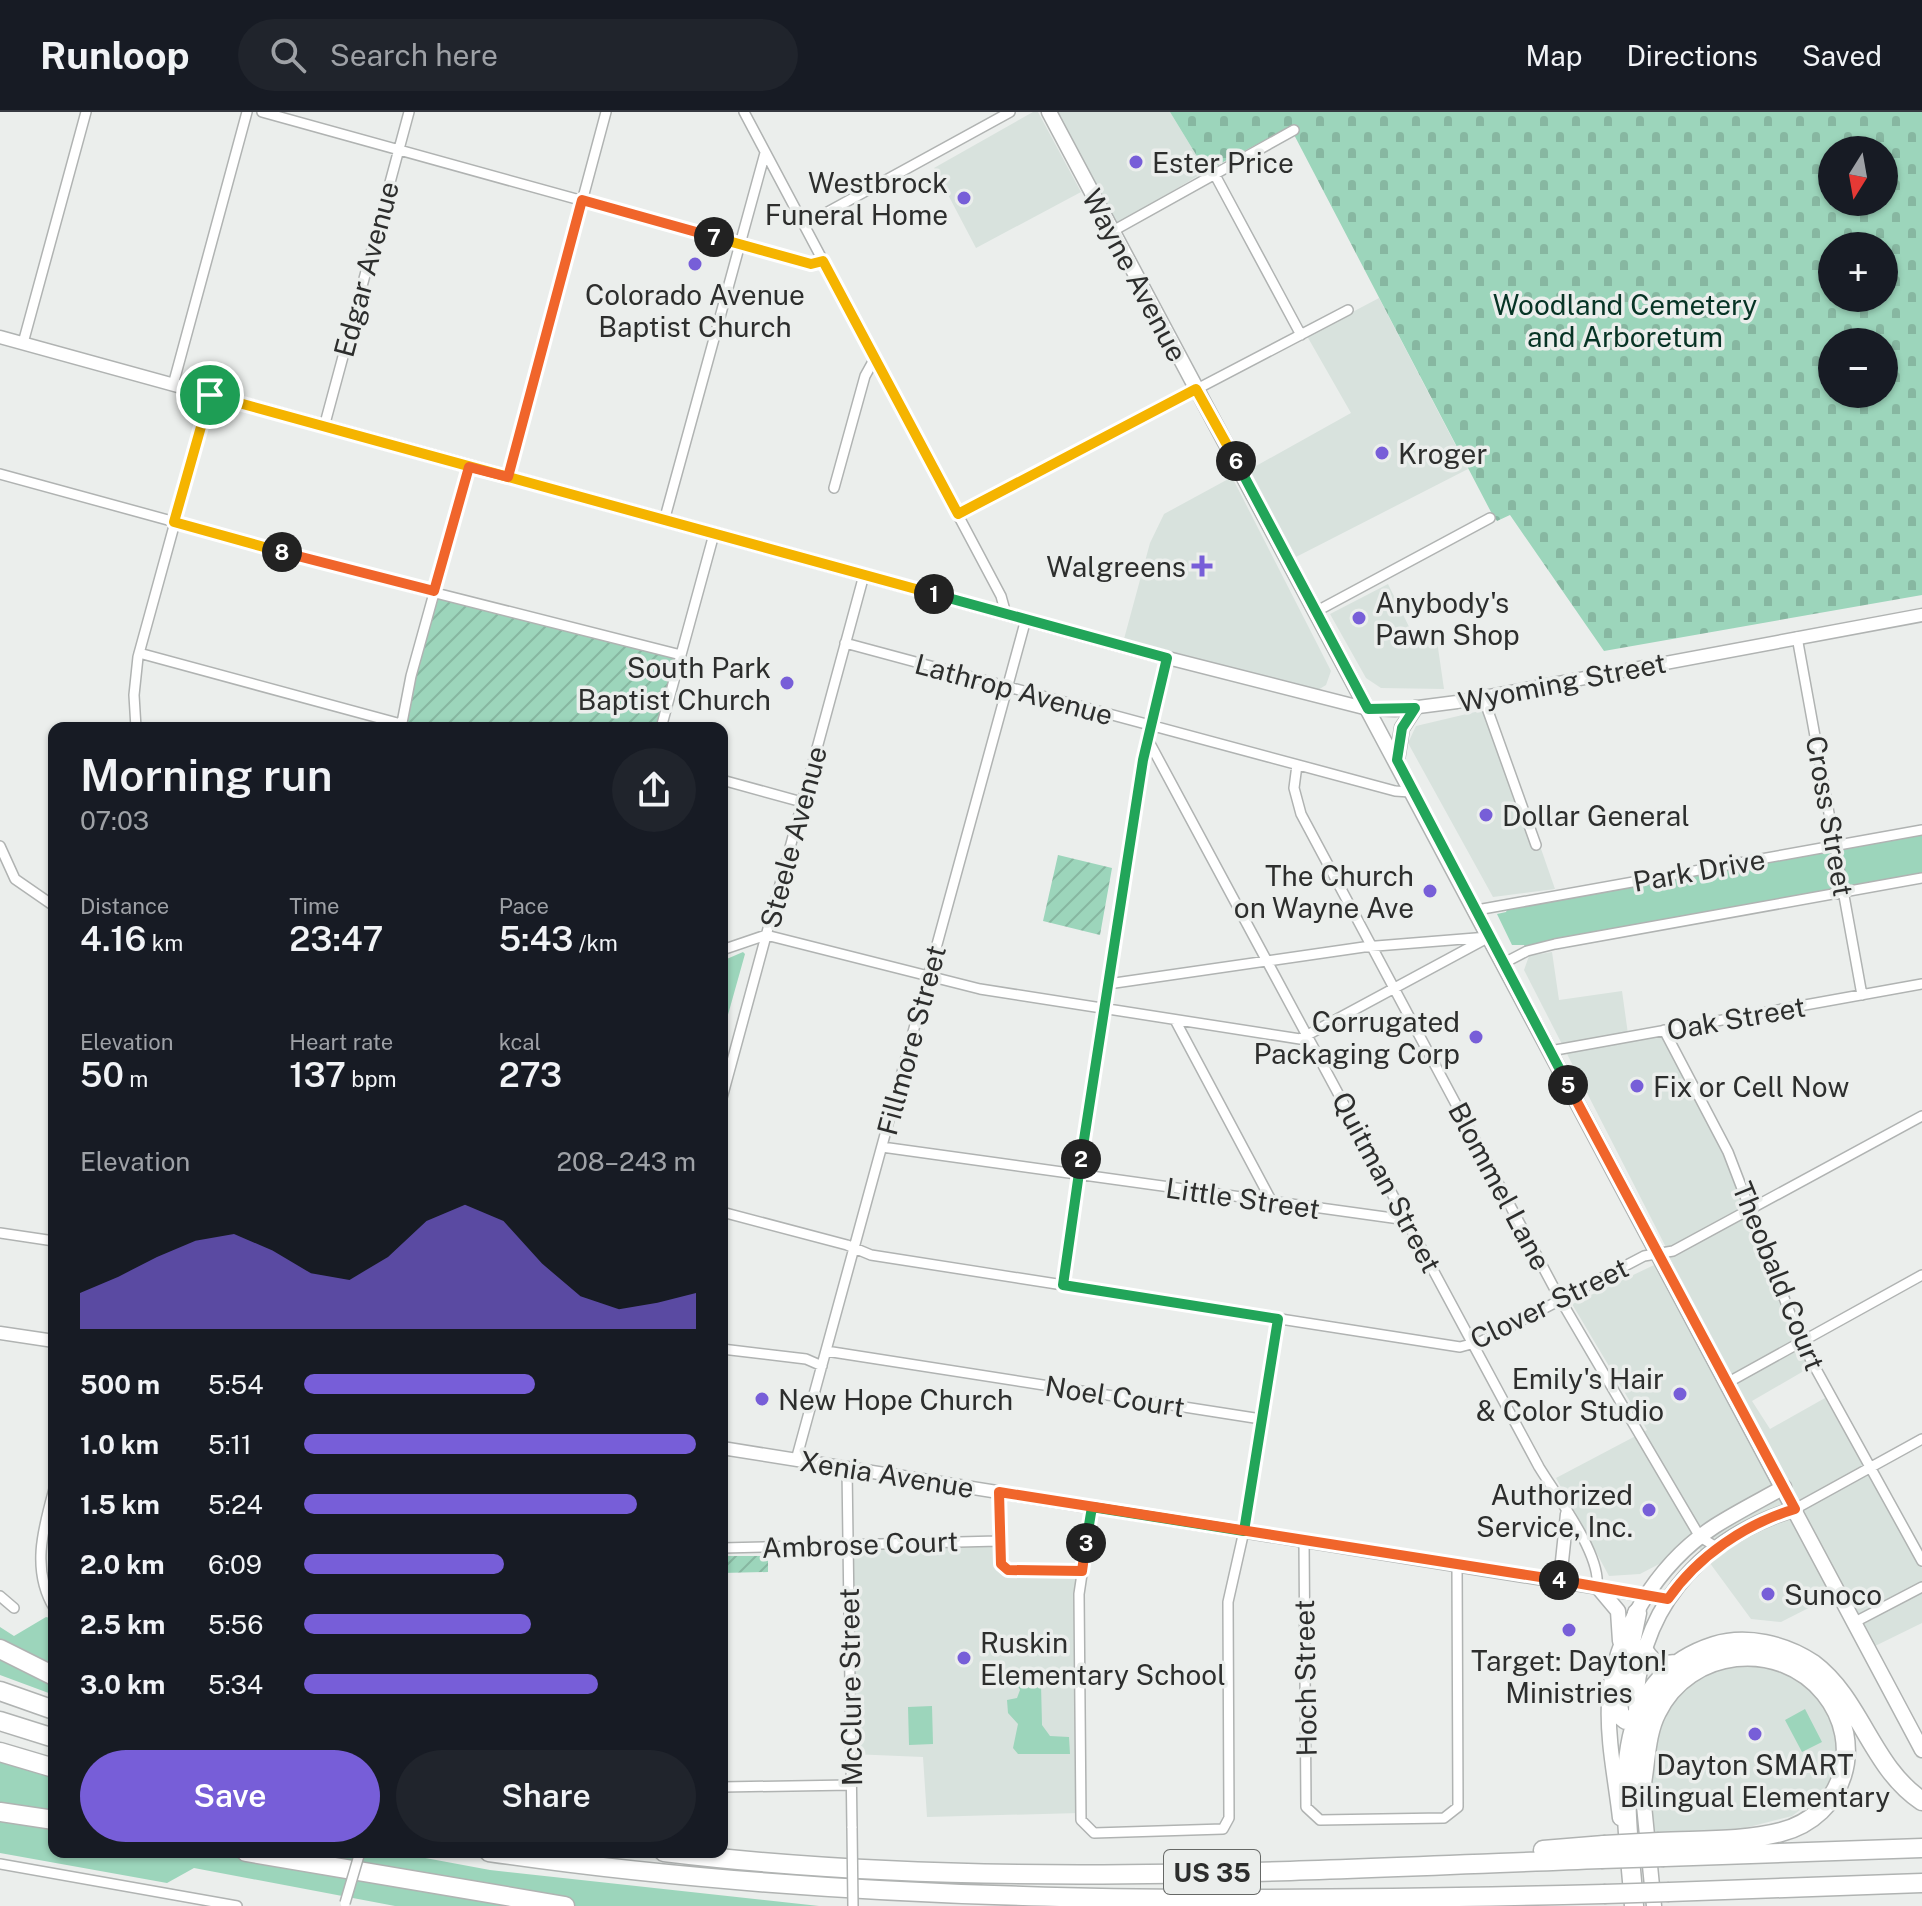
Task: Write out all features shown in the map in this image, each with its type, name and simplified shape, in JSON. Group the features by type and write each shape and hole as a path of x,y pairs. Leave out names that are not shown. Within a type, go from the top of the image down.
{"highway":[{"path":"1637,1613 1618,1705 1620,1715 1626,1720 1657,1712"},
{"path":"1633,1906 1626,1762 1628,1740 1646,1698 1676,1664 1701,1651 1737,1642 1774,1646 1792,1653 1826,1676 1890,1773 1922,1801"},
{"path":"0,1649 48,1673"},
{"path":"1643,1649 1650,1661 1656,1664 1676,1664"},
{"path":"1642,1783 1650,1729 1657,1712 1683,1679 1701,1666 1721,1658 1767,1658 1788,1665 1825,1693 1836,1712 1846,1741 1846,1765 1840,1788 1825,1809 1808,1819 1781,1832 1661,1849"},
{"path":"0,1691 48,1708"},
{"path":"0,1721 48,1736"},
{"path":"0,1752 48,1766"},
{"path":"0,1812 48,1819"},
{"name":"US 35","path":"724,1858 823,1868 1039,1874 1410,1867 1661,1849 1917,1848"},
{"path":"728,1852 823,1868"},
{"path":"281,1858 565,1906"},
{"name":"US 35","path":"524,1858 749,1889 960,1903 1168,1905 1922,1883"},
{"path":"1744,1890 1922,1894"}],"main road":[{"name":"Wayne Avenue","path":"1049,112 1920,1742"},
{"path":"1397,760 1402,728 1415,708"},
{"path":"1633,1906 1608,1707 1620,1650 1648,1594 1672,1563 1700,1537 1784,1487"},
{"path":"1654,1906 1636,1719 1636,1684 1643,1649 1668,1599 1694,1567 1718,1548 1775,1515 1795,1509"},
{"path":"1597,1586 1618,1611 1620,1650"}],"street":[{"path":"23,343 86,112"},
{"path":"173,385 247,112"},
{"path":"262,112 811,264 823,261"},
{"name":"Edgar Avenue","path":"324,427 409,112"},
{"path":"508,477 606,112"},
{"path":"744,112 1001,596 1006,614"},
{"path":"804,225 1010,112"},
{"path":"1111,232 1294,130"},
{"path":"664,521 765,153"},
{"path":"1215,175 1301,335"},
{"path":"958,514 1348,310"},
{"name":"Wyoming Street","path":"0,337 1167,658 1368,709 1415,708 1483,697 1922,615"},
{"path":"834,488 865,376 875,358"},
{"path":"136,722 134,695 139,653 210,395"},
{"path":"402,722 469,467"},
{"path":"0,474 681,655"},
{"path":"1317,611 1490,518"},
{"path":"663,722 714,534"},
{"name":"Steele Avenue","path":"728,1076 864,575"},
{"name":"Fillmore Street","path":"796,1460 1026,619"},
{"name":"Cross Street","path":"1797,637 1862,995"},
{"name":"Lathrop Avenue","path":"845,643 1395,791 1410,792 1411,787"},
{"path":"139,653 387,722"},
{"path":"1063,1285 1149,725 1167,658"},
{"path":"1483,697 1536,845"},
{"name":"Quitman Street","path":"1147,738 1594,1563 1597,1586"},
{"name":"Blommel Lane","path":"1297,765 1294,788 1301,814 1560,1299 1700,1537 1718,1548"},
{"path":"728,782 802,802"},
{"name":"Park Drive","path":"1477,910 1922,830"},
{"path":"0,846 15,879 48,902"},
{"name":"Park Drive","path":"1504,963 1527,951 1555,944 1922,878"},
{"path":"728,948 766,935 928,978 1300,1039 1309,1037 1491,936"},
{"path":"1108,984 1372,947 1491,936"},
{"name":"Oak Street","path":"1550,1051 1922,984"},
{"path":"1175,1020 1272,1202"},
{"name":"Theobald Court","path":"1664,1030 1728,1152 1801,1342 1922,1561"},
{"name":"Clover Street","path":"728,1214 847,1245 854,1250 1460,1347 1474,1344 1644,1256 1673,1251 1922,1116"},
{"name":"Little Street","path":"882,1147 1079,1177 1407,1220"},
{"path":"0,1233 48,1240"},
{"path":"1727,1383 1922,1275"},
{"path":"1092,1507 1079,1594 1080,1813 1087,1830 1217,1831 1224,1828 1229,1818 1227,1622 1278,1319"},
{"path":"0,1333 48,1340"},
{"path":"728,1350 806,1359 822,1366"},
{"name":"Noel Court","path":"826,1351 1261,1419"},
{"path":"1795,1509 1922,1439"},
{"name":"Xenia Avenue","path":"728,1449 1668,1599"},
{"name":"McClure Street","path":"847,1468 853,1906"},
{"path":"999,1492 1001,1564 1008,1570 1082,1571"},
{"path":"1560,1580 1567,1514"},
{"path":"48,1520 40,1561 48,1595"},
{"name":"Hoch Street","path":"1304,1540 1306,1807 1310,1815 1320,1820 1444,1818 1458,1807 1457,1564"},
{"name":"Ambrose Court","path":"728,1548 998,1541"},
{"path":"1855,1622 1922,1587"},
{"path":"0,1596 14,1608"},
{"path":"728,1787 851,1785"},
{"path":"345,1904 358,1858"},
{"path":"0,1864 190,1902 237,1906"}],"shaded area":[{"path":"1038,112 1081,192 976,248 934,168"},
{"path":"1053,112 1170,112 1206,171 1114,226"},
{"path":"1379,298 1468,469 1294,558 1247,471 1351,413 1307,336"},
{"path":"1232,477 1331,671 1326,685 1318,690 1124,639 1150,543 1164,514"},
{"path":"1388,584 1416,641 1437,641 1444,689 1381,688 1366,678 1330,614"},
{"path":"1492,708 1555,889 1493,897 1408,743 1416,726"},
{"path":"1552,952 1559,1000 1622,991 1628,1034 1661,1034 1719,1142 1809,1368 1752,1401 1770,1429 1825,1398 1922,1568 1922,1623 1873,1647 1844,1590 1781,1622 1751,1619 1690,1536 1663,1562 1640,1574 1609,1576 1556,1478 1647,1430 1572,1304 1671,1257 1524,970 1529,956"},
{"name":"Ruskin Elementary School","path":"998,1541 1004,1567 1082,1571 1080,1813 927,1817 923,1757 851,1754 851,1543"},
{"path":"1755,1661 1794,1675 1826,1704 1838,1741 1836,1766 1824,1792 1792,1816 1741,1829 1654,1833 1649,1781 1654,1729 1679,1689 1719,1665"}],"green space":[{"name":"Woodland Cemetery and Arboretum","path":"1170,112 1922,112 1922,595 1604,651 1510,515 1497,521 1491,512 1290,127 1206,171"},
{"path":"434,591 681,655 663,722 402,722"},
{"path":"1922,830 1922,878 1527,951 1524,945 1512,945 1497,914 1506,912 1509,905"},
{"path":"1058,855 1112,868 1100,935 1043,921"},
{"path":"743,952 745,954 728,1015 728,958"},
{"path":"728,1556 768,1556 768,1572 728,1573"},
{"path":"48,1618 48,1693 0,1675 0,1627 14,1636"},
{"path":"1017,1684 1041,1684 1042,1725 1050,1736 1069,1737 1070,1754 1018,1754 1013,1748 1018,1724 1008,1713 1007,1700 1017,1698 1020,1690"},
{"path":"932,1706 933,1744 909,1745 908,1707"},
{"path":"1805,1709 1822,1742 1802,1752 1785,1720"},
{"path":"0,1754 48,1772 48,1858 425,1858 490,1870 819,1906 395,1906 194,1868 167,1883 0,1853"}],"place":[{"name":"Ester Price","path":"1136,162"},
{"name":"Westbrock Funeral Home","path":"964,198"},
{"name":"Colorado Avenue Baptist Church","path":"695,264"},
{"name":"Kroger","path":"1382,453"},
{"name":"Walgreens","path":"1202,566"},
{"name":"Anybody's Pawn Shop","path":"1359,618"},
{"name":"South Park Baptist Church","path":"787,683"},
{"name":"Dollar General","path":"1486,815"},
{"name":"The Church on Wayne Ave","path":"1430,891"},
{"name":"Corrugated Packaging Corp","path":"1476,1037"},
{"name":"Fix or Cell Now","path":"1637,1086"},
{"name":"Emily's Hair & Color Studio","path":"1680,1394"},
{"name":"New Hope Church","path":"762,1399"},
{"name":"Authorized Service, Inc.","path":"1649,1510"},
{"name":"Sunoco","path":"1768,1594"},
{"name":"Target: Dayton! Ministries","path":"1569,1630"},
{"name":"Ruskin Elementary School","path":"964,1658"},
{"name":"Dayton SMART Bilingual Elementary","path":"1755,1734"}],"route":[{"path":"210,395 174,522 434,591 469,467 508,477 582,200 811,264 823,261 958,514 1196,389 1368,709 1415,708 1402,728 1397,760 1795,1509 1775,1515 1729,1540 1694,1567 1668,1599 1631,1591 1380,1551 1244,1531 999,1492 998,1541 1001,1564 1008,1570 1082,1571 1092,1507 1244,1531 1278,1319 1063,1285 1143,760 1167,658 664,521 508,477 210,395"}]}
